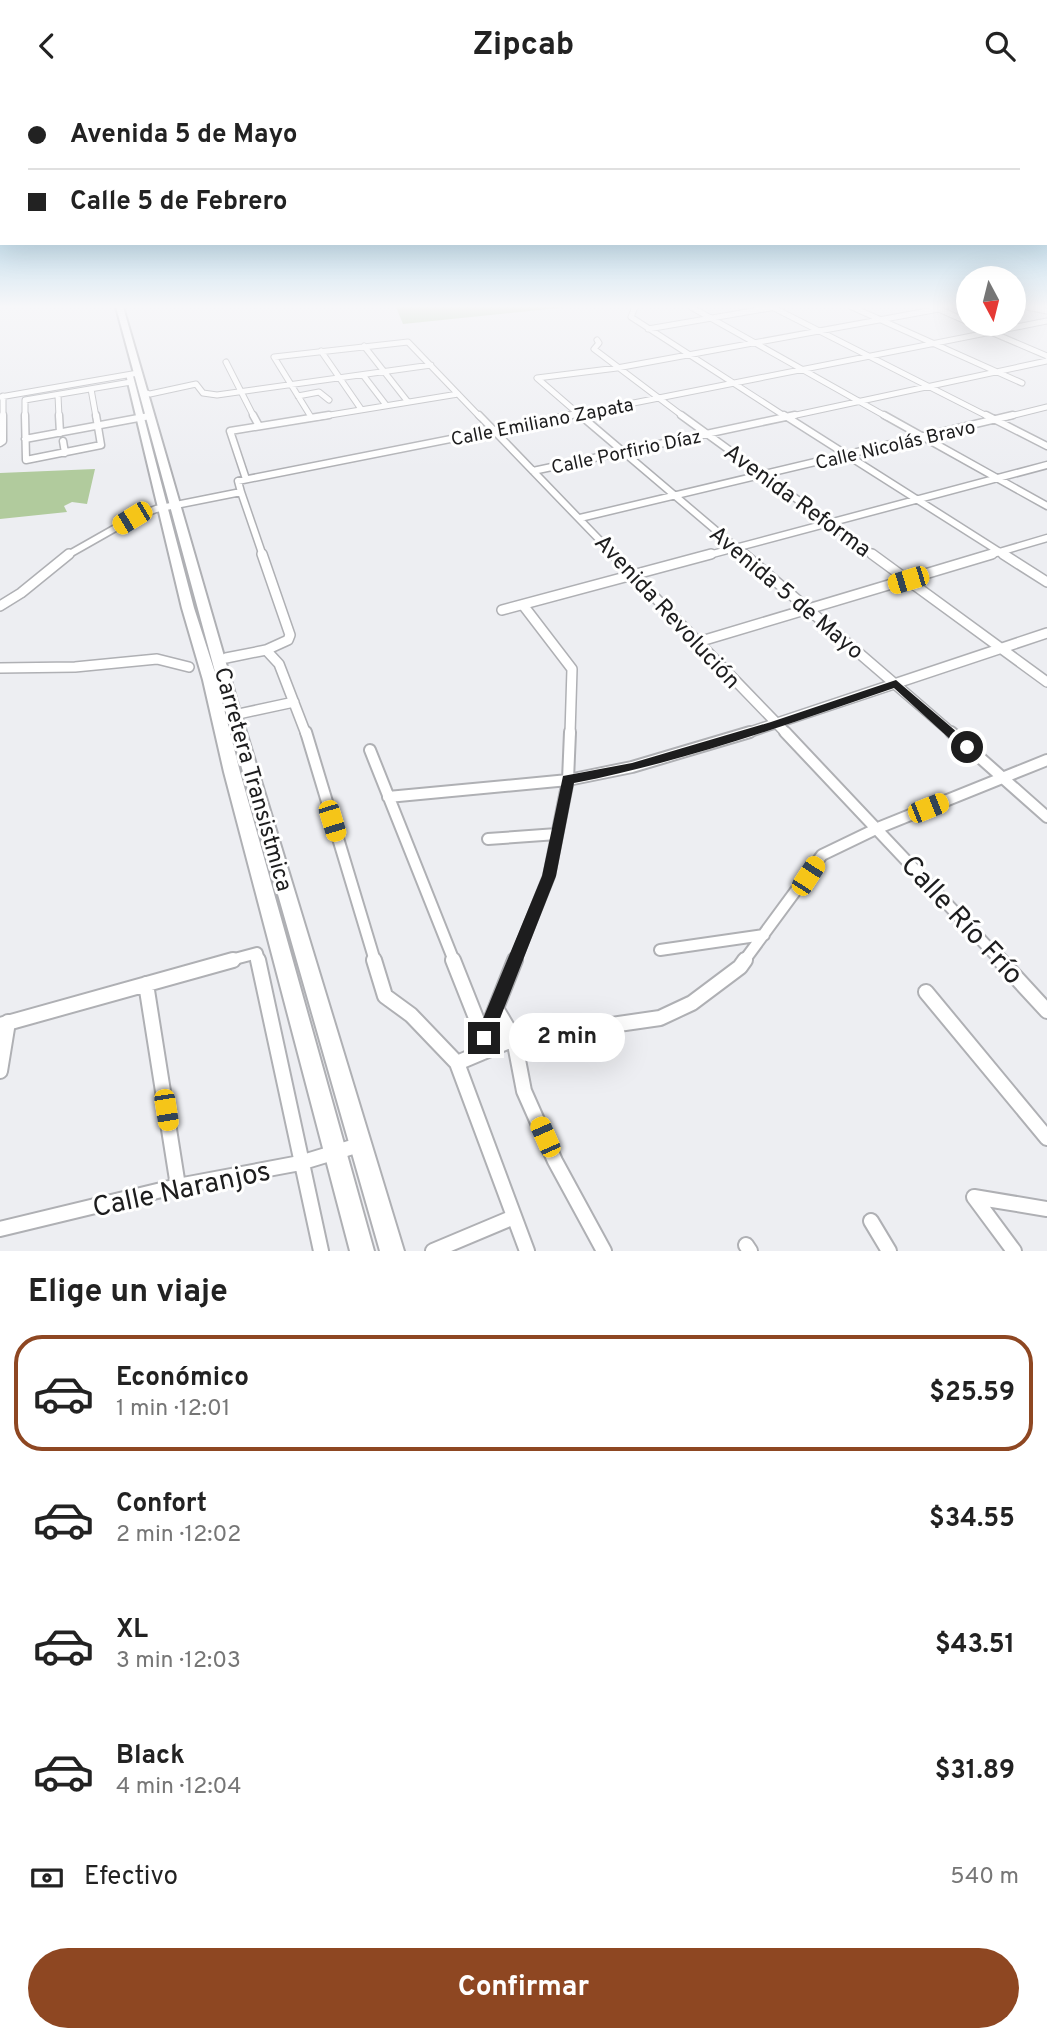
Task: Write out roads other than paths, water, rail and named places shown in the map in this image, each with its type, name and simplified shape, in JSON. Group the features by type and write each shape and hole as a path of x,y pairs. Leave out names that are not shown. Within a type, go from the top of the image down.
{"main road":[{"name":"Carretera Transistmica","path":"127,361 169,506 362,1251"},
{"name":"Carretera Transistmica","path":"129,361 132,380"},
{"name":"Carretera Transistmica","path":"145,417 154,477 183,534 392,1251"}],"street":[{"path":"277,361 311,417"},
{"path":"328,361 361,409"},
{"path":"377,361 408,402"},
{"name":"Avenida Revolución","path":"427,361 634,574 775,725 878,828"},
{"name":"Avenida Reforma","path":"609,361 1047,682"},
{"path":"617,368 652,361"},
{"path":"700,361 1047,582"},
{"path":"789,361 1047,506"},
{"name":"Calle Emiliano Zapata","path":"246,479 850,361"},
{"path":"879,361 1047,446"},
{"path":"972,361 1022,383"},
{"name":"Calle Porfirio Díaz","path":"533,471 1046,361"},
{"path":"226,362 259,426"},
{"path":"0,443 3,441 1,397 132,380 150,394 194,384 209,394 242,392 431,365"},
{"name":"Avenida 5 de Mayo","path":"617,368 537,377 733,547 810,609 1047,817"},
{"path":"363,375 386,405"},
{"path":"91,389 99,447 26,460 24,401 132,380"},
{"path":"298,395 319,392 329,400"},
{"path":"226,658 266,650 288,640 290,635 237,481 246,479 230,431 458,394"},
{"path":"58,395 61,433"},
{"name":"Calle Nicolás Bravo","path":"580,518 1047,407"},
{"path":"25,439 145,417"},
{"path":"63,442 65,453"},
{"path":"502,610 1047,465"},
{"path":"0,606 21,593 66,556 132,518 169,506 241,492"},
{"path":"698,642 1047,538"},
{"path":"483,1052 484,1038 549,876 568,780 572,669 523,605"},
{"path":"388,797 568,780 632,767 775,725 1047,633"},
{"path":"266,650 275,657 294,702 385,996 411,1015 457,1063 527,1251"},
{"path":"0,668 75,667 157,659 189,667"},
{"path":"234,715 294,702"},
{"path":"370,750 484,1038"},
{"path":"457,1063 513,1039 660,1018 692,1003 740,967 822,855 878,828 1047,761"},
{"name":"Calle Río Frío","path":"878,828 1047,1011"},
{"path":"488,839 557,834"},
{"path":"660,950 764,935"},
{"path":"0,1071 4,1023 257,953 321,1251"},
{"path":"146,984 178,1186"},
{"path":"926,992 1047,1138"},
{"path":"497,1010 513,1039 524,1091 555,1161 604,1251"},
{"name":"Calle Naranjos","path":"0,1229 178,1186 300,1163 361,1144"},
{"path":"974,1197 1047,1209"},
{"path":"974,1197 1014,1251"},
{"path":"433,1251 514,1217"},
{"path":"871,1221 889,1251"}]}
